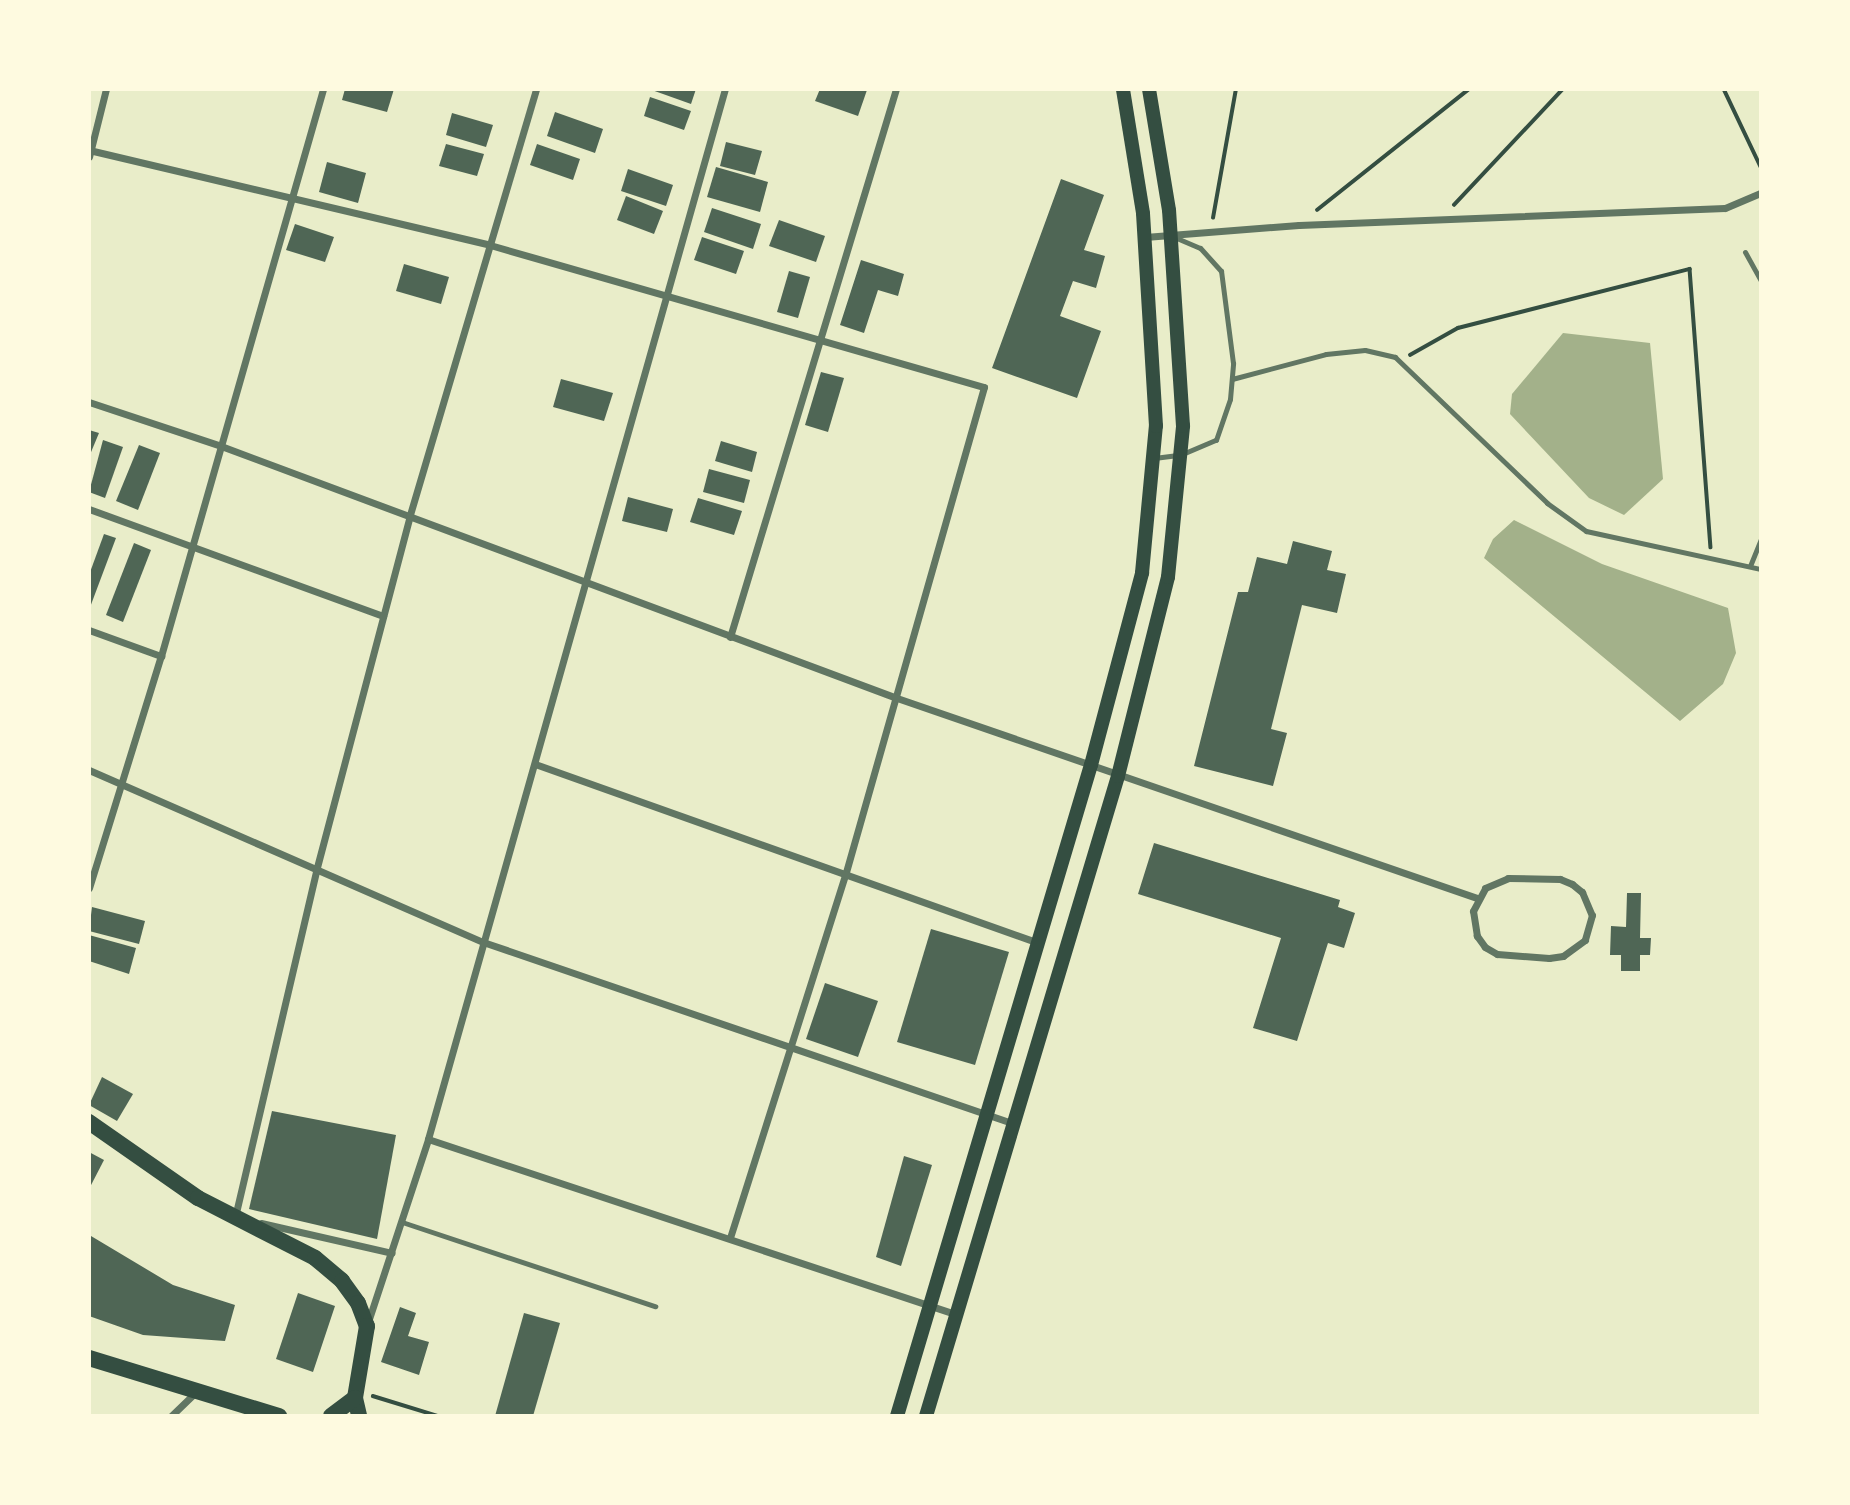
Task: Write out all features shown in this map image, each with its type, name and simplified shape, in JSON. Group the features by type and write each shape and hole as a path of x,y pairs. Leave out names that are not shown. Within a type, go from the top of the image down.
{"main road":[{"path":"897,1416 1091,765 1142,573 1156,426 1144,237 1124,89"},
{"path":"926,1416 1118,776 1168,578 1183,426 1170,235 1149,89"},
{"path":"89,1122 198,1198 316,1258 342,1281 358,1303 367,1326 356,1395 359,1416"},
{"path":"89,1358 279,1416"},
{"path":"331,1416 356,1395"}],"street":[{"path":"106,89 90,152 292,195 490,245 984,387 846,872 730,1238"},
{"path":"89,888 161,656 323,89"},
{"path":"393,1252 235,1217 316,871 383,617 536,89"},
{"path":"367,1326 428,1139 535,764 583,581 724,89"},
{"path":"730,638 818,339 896,89"},
{"path":"1144,237 1299,225 1725,208 1761,193"},
{"path":"89,402 221,446 894,697 1477,898"},
{"path":"89,509 383,617"},
{"path":"89,630 161,656"},
{"path":"535,764 846,872 1036,943"},
{"path":"89,770 483,942 1012,1123"},
{"path":"1508,878 1560,879 1582,892 1592,915 1590,928 1585,940 1563,956 1497,954 1477,936 1473,923 1477,898 1485,888 1508,878"},
{"path":"428,1139 955,1314"},
{"path":"171,1416 198,1391"}],"lane":[{"path":"1153,458 1180,455 1216,440 1230,399 1232,379 1221,271 1200,248 1170,235"},
{"path":"1745,252 1761,281"},
{"path":"1232,379 1352,351 1365,350 1399,361 1547,503 1586,531 1761,569"},
{"path":"1749,566 1761,539"},
{"path":"402,1222 655,1307"}],"path":[{"path":"1211,230 1236,89"},
{"path":"1299,225 1469,89"},
{"path":"1441,219 1563,89"},
{"path":"1724,89 1761,167"},
{"path":"1399,361 1458,328 1690,269 1712,558"},
{"path":"356,1395 438,1416"}],"shaded area":[{"path":"1563,333 1650,343 1663,479 1624,515 1589,498 1510,414 1512,394"},
{"path":"1514,520 1602,564 1728,608 1736,653 1723,684 1680,721 1484,558 1493,539"}],"building":[{"path":"345,89 394,89 387,112 342,100"},
{"path":"649,89 696,89 691,104"},
{"path":"820,89 867,90 858,116 815,101"},
{"path":"650,97 691,111 684,130 644,116"},
{"path":"555,112 603,129 595,153 547,136"},
{"path":"452,113 493,125 486,147 446,135"},
{"path":"726,142 762,151 755,175 720,166"},
{"path":"446,144 484,154 477,176 439,166"},
{"path":"537,144 580,159 573,180 530,165"},
{"path":"327,162 366,173 358,203 319,192"},
{"path":"716,167 768,182 760,212 707,197"},
{"path":"628,169 673,185 666,206 621,191"},
{"path":"1061,179 1104,195 1084,250 1105,256 1096,288 1073,281 1060,316 1101,331 1077,398 992,368"},
{"path":"626,196 663,211 654,234 617,220"},
{"path":"712,208 761,224 753,249 704,232"},
{"path":"779,220 825,236 816,262 769,246"},
{"path":"295,224 334,237 325,262 286,250"},
{"path":"702,237 744,251 736,274 694,260"},
{"path":"861,260 904,274 898,296 878,290 864,333 840,325"},
{"path":"404,264 449,277 441,304 396,291"},
{"path":"789,271 810,277 798,318 777,312"},
{"path":"821,372 844,378 828,432 805,425"},
{"path":"561,379 613,393 604,421 553,407"},
{"path":"89,430 99,433 89,457"},
{"path":"103,440 123,447 105,498 89,492"},
{"path":"721,441 757,452 752,472 715,461"},
{"path":"139,445 160,453 138,510 116,501"},
{"path":"709,469 750,480 744,503 703,492"},
{"path":"628,497 673,509 667,532 622,521"},
{"path":"698,498 742,511 734,535 690,522"},
{"path":"104,534 116,538 89,610 89,575"},
{"path":"1293,541 1332,551 1327,570 1346,574 1337,613 1302,605 1271,729 1287,733 1273,786 1194,766 1238,592 1248,592 1257,557 1287,564"},
{"path":"134,543 151,550 123,622 106,615"},
{"path":"1154,843 1340,900 1338,907 1355,913 1344,948 1328,943 1297,1041 1253,1028 1281,938 1138,894"},
{"path":"1627,893 1641,893 1640,938 1651,938 1650,955 1640,955 1640,971 1621,971 1621,955 1610,955 1611,926 1626,927"},
{"path":"92,907 145,921 139,944 89,931"},
{"path":"931,929 1009,952 975,1065 897,1042"},
{"path":"89,935 136,948 129,974 89,961"},
{"path":"825,983 878,1001 858,1057 806,1039"},
{"path":"102,1077 133,1094 117,1121 89,1105"},
{"path":"272,1111 396,1135 377,1239 249,1209"},
{"path":"89,1152 104,1160 89,1189"},
{"path":"904,1156 932,1165 901,1266 876,1257"},
{"path":"91,1236 173,1285 235,1305 225,1341 143,1335 89,1316"},
{"path":"298,1293 335,1306 313,1372 276,1359"},
{"path":"400,1307 416,1313 408,1336 429,1342 419,1375 381,1362"},
{"path":"524,1313 560,1323 533,1416 495,1416"}]}
